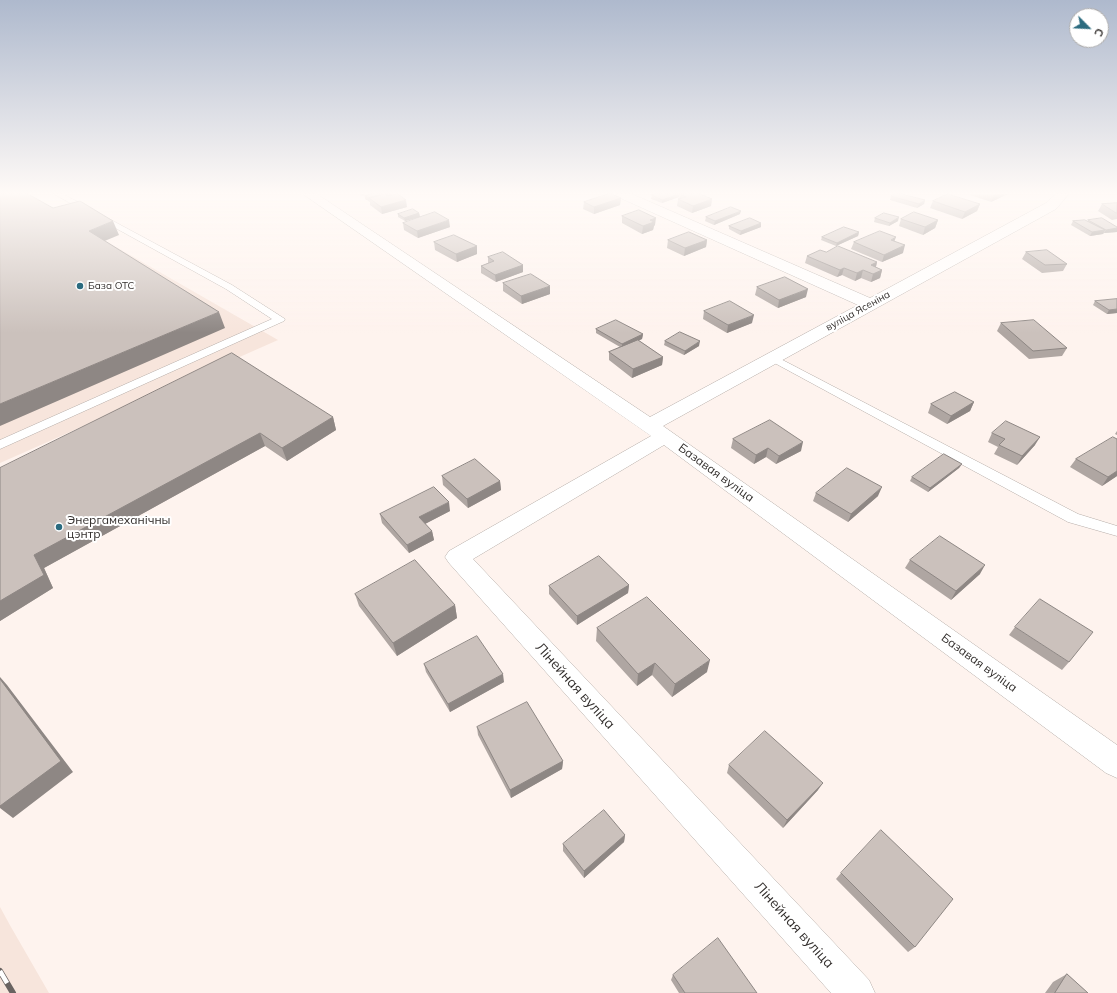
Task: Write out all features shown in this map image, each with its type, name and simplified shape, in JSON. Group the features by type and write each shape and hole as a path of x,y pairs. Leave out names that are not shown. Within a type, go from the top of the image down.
{"street":[{"name":"Базавая вуліца","path":"377,240 657,430 1117,763"},
{"path":"726,240 870,304"},
{"name":"вуліца Ясеніна","path":"657,430 773,358 988,240"},
{"name":"Лінейная вуліца","path":"657,430 457,557 856,993"}],"lane":[{"path":"0,445 280,319 229,287 143,240"},
{"path":"773,358 1073,518 1117,531"}],"shaded area":[{"name":"База ОТС","path":"0,240 105,240 278,340 0,463"},
{"path":"0,907 11,927 49,993 0,993"}],"building":[{"name":"База ОТС","path":"0,240 104,240 219,312 0,404"},
{"path":"439,240 465,240 477,246 456,254 434,242"},
{"path":"669,240 706,240 685,248"},
{"path":"830,240 842,240 837,243"},
{"path":"858,240 892,240 905,245 884,255 854,242"},
{"path":"838,246 877,262 871,265 882,270 873,274 863,270 857,273 844,268 840,270 807,256 820,250 826,252"},
{"path":"1047,250 1067,264 1045,265 1026,252"},
{"path":"503,252 523,265 495,275 481,266 494,261 488,257"},
{"path":"531,274 550,286 521,296 503,283"},
{"path":"785,277 808,289 779,300 757,287"},
{"path":"1117,299 1117,309 1109,310 1095,301"},
{"path":"730,301 754,315 728,325 704,311"},
{"path":"616,320 643,334 622,344 596,329"},
{"path":"1034,320 1067,348 1033,351 1001,323"},
{"path":"680,332 700,341 685,351 665,341"},
{"path":"638,340 663,357 633,369 609,352"},
{"name":"Энергамеханічны цэнтр","path":"232,353 333,417 282,448 260,433 34,555 44,575 0,601 0,468"},
{"path":"955,392 974,402 951,416 931,404"},
{"path":"770,420 803,442 779,456 768,448 756,455 733,439"},
{"path":"1006,421 1040,437 1022,456 999,445 1005,439 992,433"},
{"path":"1113,437 1117,439 1117,471 1108,477 1076,459"},
{"path":"944,454 962,464 930,488 912,477"},
{"path":"475,459 500,481 467,499 442,476"},
{"path":"847,468 882,487 851,514 816,493"},
{"path":"434,487 449,502 419,517 432,531 407,545 380,514"},
{"path":"940,536 985,565 956,591 910,560"},
{"path":"599,556 629,585 577,616 549,586"},
{"path":"415,560 455,605 393,643 355,594"},
{"path":"647,597 710,660 675,684 655,663 638,674 597,628"},
{"path":"1040,599 1093,632 1069,662 1015,627"},
{"path":"477,636 503,674 448,704 424,664"},
{"path":"0,679 61,761 0,806"},
{"path":"527,702 563,761 510,790 477,727"},
{"path":"765,731 823,783 787,820 729,765"},
{"path":"604,810 625,835 584,871 563,844"},
{"path":"881,830 953,899 915,947 841,873"},
{"path":"718,938 757,993 685,993 673,975"},
{"path":"1067,974 1088,993 1055,993"}],"railway":[{"path":"0,971 13,993"}],"place":[{"name":"База ОТС","path":"80,286"},
{"name":"Энергамеханічны цэнтр","path":"59,527"}]}
